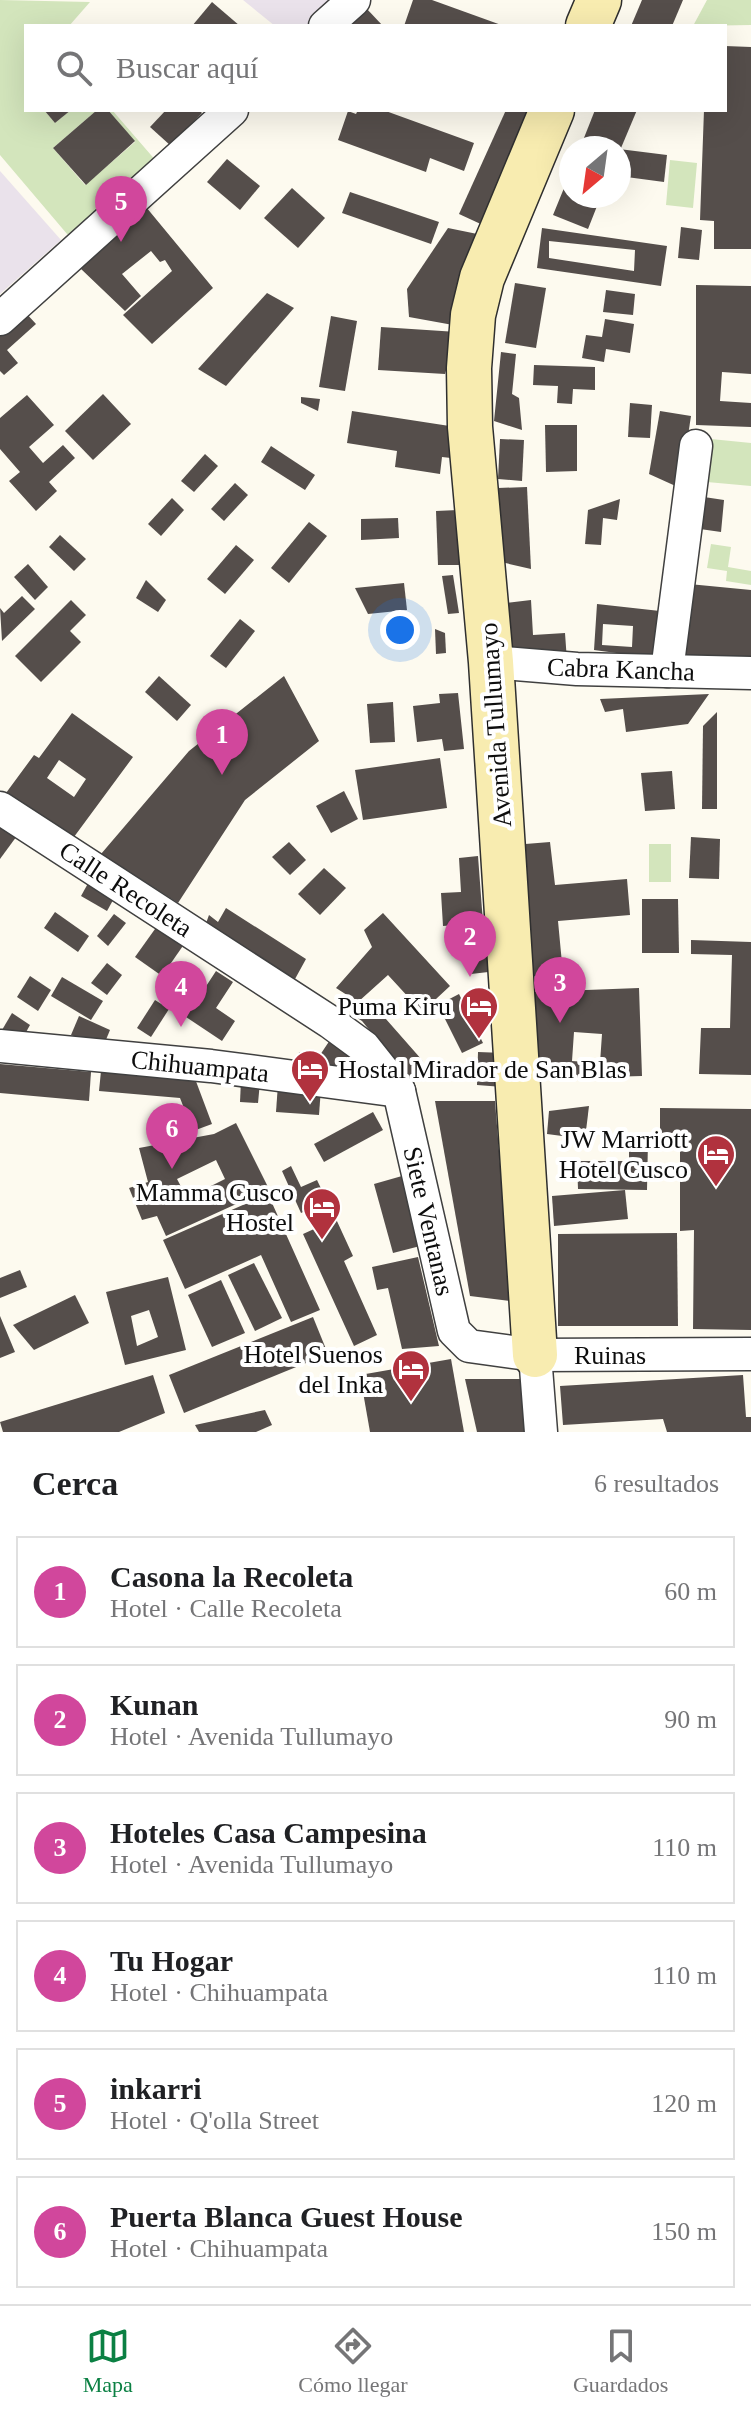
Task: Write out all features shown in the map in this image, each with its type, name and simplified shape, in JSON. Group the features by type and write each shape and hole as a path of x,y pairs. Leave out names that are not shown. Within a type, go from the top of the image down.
{"street":[{"path":"327,24 354,0"},
{"path":"589,24 599,0"},
{"path":"0,319 230,112"},
{"name":"Avenida Tullumayo","path":"535,1355 491,662 470,427 469,368 473,315 482,278 551,112"},
{"path":"667,671 696,446"},
{"name":"Cabra Kancha","path":"491,662 577,669 751,673"},
{"name":"Calle Recoleta","path":"0,808 330,1022 364,1047 399,1091"},
{"name":"Chihuampata","path":"0,1046 211,1066 399,1091"},
{"name":"Siete Ventanas","path":"399,1091 454,1331 469,1346"},
{"name":"Ruinas","path":"469,1346 535,1355 751,1354"},
{"path":"535,1355 541,1432"}],"shaded area":[{"path":"243,0 336,0 309,24 273,24"},
{"path":"0,171 61,240 0,294"}],"green space":[{"path":"0,0 90,2 71,24 24,24 24,112 46,112 55,123 69,112 95,112 53,148 85,185 135,142 110,112 114,112 157,162 73,241 0,155"},
{"path":"707,0 751,0 751,25 694,24"},
{"path":"670,160 697,163 693,208 666,205"},
{"path":"711,439 751,443 751,486 707,482"},
{"path":"711,544 731,547 728,567 751,571 751,585 726,581 727,571 707,568"},
{"path":"649,844 671,844 671,882 649,882"}],"building":[{"path":"413,0 432,0 498,24 405,24"},
{"path":"642,0 683,0 673,24 632,24"},
{"path":"212,2 238,24 194,24"},
{"path":"366,8 381,24 350,24"},
{"path":"727,46 751,47 751,249 714,249 714,221 700,220 704,112 727,112"},
{"path":"46,112 69,112 55,123"},
{"path":"95,112 110,112 135,141 86,185 53,148"},
{"path":"164,112 202,113 171,146 150,127"},
{"path":"348,112 389,112 474,143 464,171 430,158 426,172 338,140"},
{"path":"505,112 537,112 485,226 459,214"},
{"path":"594,112 636,112 626,136 585,136"},
{"path":"631,150 667,155 664,182 631,178"},
{"path":"227,159 260,186 240,210 207,182"},
{"path":"292,188 325,218 298,248 264,218"},
{"path":"350,192 439,222 431,244 342,213"},
{"path":"559,200 559,208 596,208 588,229 553,215"},
{"path":"146,207 213,288 152,344 123,315 172,271 165,260 160,262 151,251 122,274 141,296 125,311 80,268"},
{"path":"681,227 702,230 699,260 678,258"},
{"path":"448,228 492,237 453,325 409,317 407,289"},
{"path":"542,228 667,246 661,286 537,268","holes":["549,241 635,250 634,271 549,258"]},
{"path":"515,283 546,288 536,348 505,343"},
{"path":"696,285 751,286 751,374 722,372 720,401 751,403 751,427 696,425"},
{"path":"606,290 635,294 633,315 603,312"},
{"path":"267,293 294,308 226,386 198,369"},
{"path":"25,312 36,324 7,350 18,363 4,375 0,371 0,335"},
{"path":"331,316 357,321 345,391 319,387"},
{"path":"605,319 634,324 630,353 606,349 604,362 582,358 586,335 602,337"},
{"path":"381,327 457,332 445,374 378,370"},
{"path":"501,352 516,354 512,394 519,398 522,430 494,421"},
{"path":"534,365 595,367 595,390 573,389 572,404 557,403 558,386 533,385"},
{"path":"103,394 131,424 93,460 65,431"},
{"path":"27,395 54,425 29,447 43,463 63,445 75,458 49,482 57,491 36,511 9,481 20,472 0,449 0,418"},
{"path":"301,397 320,399 318,411 301,403"},
{"path":"630,403 652,405 650,438 628,437"},
{"path":"352,411 456,427 451,458 442,457 440,474 395,467 397,451 347,443"},
{"path":"660,411 691,416 680,488 649,474"},
{"path":"545,425 577,425 577,471 546,472"},
{"path":"500,439 524,440 522,481 498,479"},
{"path":"271,446 315,475 305,490 261,462"},
{"path":"205,454 218,466 194,492 181,481"},
{"path":"235,483 248,495 224,521 211,509"},
{"path":"527,487 531,569 501,562 498,488"},
{"path":"704,497 724,500 721,532 700,529"},
{"path":"172,498 184,510 161,536 148,524"},
{"path":"620,499 617,520 603,518 601,545 585,544 588,510"},
{"path":"458,510 460,565 438,565 436,511"},
{"path":"398,518 399,538 361,540 361,519"},
{"path":"309,522 327,536 289,583 271,568"},
{"path":"60,535 86,559 74,571 49,547"},
{"path":"236,545 254,560 225,594 207,579"},
{"path":"28,564 48,587 35,600 14,577"},
{"path":"453,575 459,613 448,614 442,576"},
{"path":"146,580 166,600 158,612 136,598"},
{"path":"404,583 407,610 368,614 355,588"},
{"path":"689,584 751,590 751,663 684,662"},
{"path":"22,596 35,609 2,641 0,608 4,613"},
{"path":"71,600 86,615 70,631 81,642 41,682 15,656"},
{"path":"531,600 533,635 565,633 567,661 507,655 505,603"},
{"path":"597,604 660,611 654,658 594,650","holes":["603,624 633,626 632,647 602,645"]},
{"path":"240,619 255,631 226,668 210,656"},
{"path":"435,629 445,633 446,653 436,654"},
{"path":"159,676 191,705 177,721 145,692"},
{"path":"284,676 319,741 245,800 178,903 101,854 189,751"},
{"path":"458,693 464,749 444,751 442,739 417,742 413,706 440,703 439,694"},
{"path":"709,694 688,724 626,732 623,709 605,712 600,699"},
{"path":"393,702 395,742 370,743 367,704"},
{"path":"717,712 717,809 702,809 703,726"},
{"path":"72,713 133,757 71,841 6,793 34,755 39,758","holes":["59,760 86,779 74,797 47,778"]},
{"path":"440,758 447,808 363,820 355,770"},
{"path":"672,771 675,809 645,811 641,773"},
{"path":"344,791 358,819 331,833 316,806"},
{"path":"0,813 22,829 0,859"},
{"path":"691,837 720,839 719,879 689,878"},
{"path":"289,842 306,860 290,875 272,857"},
{"path":"550,842 555,885 627,879 630,915 558,921 563,974 525,977 513,845"},
{"path":"478,856 483,923 443,926 441,893 461,892 459,858"},
{"path":"324,868 346,888 320,915 298,894"},
{"path":"91,878 117,893 107,911 81,896"},
{"path":"642,899 678,899 679,953 642,953"},
{"path":"226,908 306,959 295,979 205,926 209,915 218,922"},
{"path":"55,912 89,936 78,952 44,928"},
{"path":"383,913 450,986 422,1012 388,975 358,1002 336,988 372,947 364,930"},
{"path":"114,914 126,923 108,946 97,936"},
{"path":"160,922 187,940 162,976 135,957"},
{"path":"493,929 497,971 471,974 467,931"},
{"path":"691,940 751,942 751,1075 699,1074 701,1028 730,1028 732,955 691,954"},
{"path":"107,963 122,975 107,995 91,983"},
{"path":"216,971 233,982 216,1008 235,1021 222,1041 186,1017"},
{"path":"30,976 51,990 38,1011 17,997"},
{"path":"62,977 103,1001 91,1020 51,996"},
{"path":"639,988 642,1076 537,1079 534,992","holes":["574,1032 602,1034 600,1063 572,1061"]},
{"path":"459,994 483,1043 462,1053 438,1005"},
{"path":"155,1000 169,1009 151,1037 137,1028"},
{"path":"371,1002 422,1060 428,1081 410,1080 362,1021 354,1016"},
{"path":"12,1013 30,1025 25,1034 2,1030"},
{"path":"79,1016 110,1030 103,1047 71,1035"},
{"path":"330,1040 356,1058 355,1072 298,1065 299,1052 320,1055"},
{"path":"478,1052 504,1053 503,1087 477,1085"},
{"path":"102,1061 191,1068 212,1124 193,1131 180,1098 99,1091"},
{"path":"0,1064 91,1072 89,1101 0,1093"},
{"path":"241,1080 260,1082 258,1103 240,1102"},
{"path":"278,1084 321,1088 319,1115 276,1112"},
{"path":"435,1101 495,1101 511,1301 470,1296"},
{"path":"589,1106 585,1139 547,1134 549,1111"},
{"name":"JW Marriott Hotel Cusco","path":"660,1108 751,1109 751,1330 693,1329 694,1230 680,1231 680,1146 660,1146"},
{"path":"373,1112 383,1130 324,1162 314,1144"},
{"path":"236,1123 269,1189 166,1236 157,1216 142,1220 129,1188 148,1182 139,1148 214,1134","holes":["216,1160 225,1179 187,1198 177,1179"]},
{"path":"629,1140 648,1140 647,1190 578,1189 577,1161 629,1161"},
{"path":"291,1166 301,1187 317,1180 327,1201 301,1213 282,1171"},
{"path":"409,1174 428,1244 393,1253 374,1184"},
{"path":"625,1190 628,1219 554,1226 552,1196"},
{"path":"268,1194 320,1310 291,1322 261,1255 185,1289 163,1240"},
{"path":"336,1219 353,1256 344,1261 377,1335 354,1346 303,1234"},
{"path":"677,1233 678,1326 558,1326 558,1234"},
{"path":"418,1257 439,1346 402,1349 388,1288 377,1290 372,1267"},
{"path":"254,1263 282,1318 255,1331 228,1275"},
{"path":"20,1270 27,1287 0,1298 0,1278"},
{"path":"168,1277 186,1350 125,1365 106,1292","holes":["149,1310 158,1337 137,1346 131,1316"]},
{"path":"221,1280 245,1333 212,1347 188,1295"},
{"path":"75,1295 89,1323 34,1350 13,1325"},
{"path":"0,1316 15,1352 0,1358"},
{"path":"313,1317 328,1354 184,1413 169,1375"},
{"name":"Hotel Suenos del Inka","path":"451,1359 464,1432 370,1432 360,1375"},
{"path":"153,1375 165,1413 119,1432 3,1432 0,1422"},
{"path":"743,1375 746,1417 751,1417 751,1432 667,1432 663,1419 563,1425 560,1386"},
{"path":"465,1379 526,1379 533,1432 477,1432"},
{"path":"265,1410 272,1425 256,1432 199,1432 195,1425"}],"place":[{"name":"inkarri","path":"121,242"},
{"name":"Casona la Recoleta","path":"222,775"},
{"name":"Kunan","path":"470,977"},
{"name":"Hoteles Casa Campesina","path":"560,1023"},
{"name":"Tu Hogar","path":"181,1027"},
{"name":"Puma Kiru","path":"479,1040"},
{"name":"Hostal Mirador de San Blas","path":"310,1103"},
{"name":"Puerta Blanca Guest House","path":"172,1169"},
{"name":"JW Marriott Hotel Cusco","path":"716,1188"},
{"name":"Mamma Cusco Hostel","path":"322,1241"},
{"name":"Hotel Suenos del Inka","path":"411,1403"}]}
